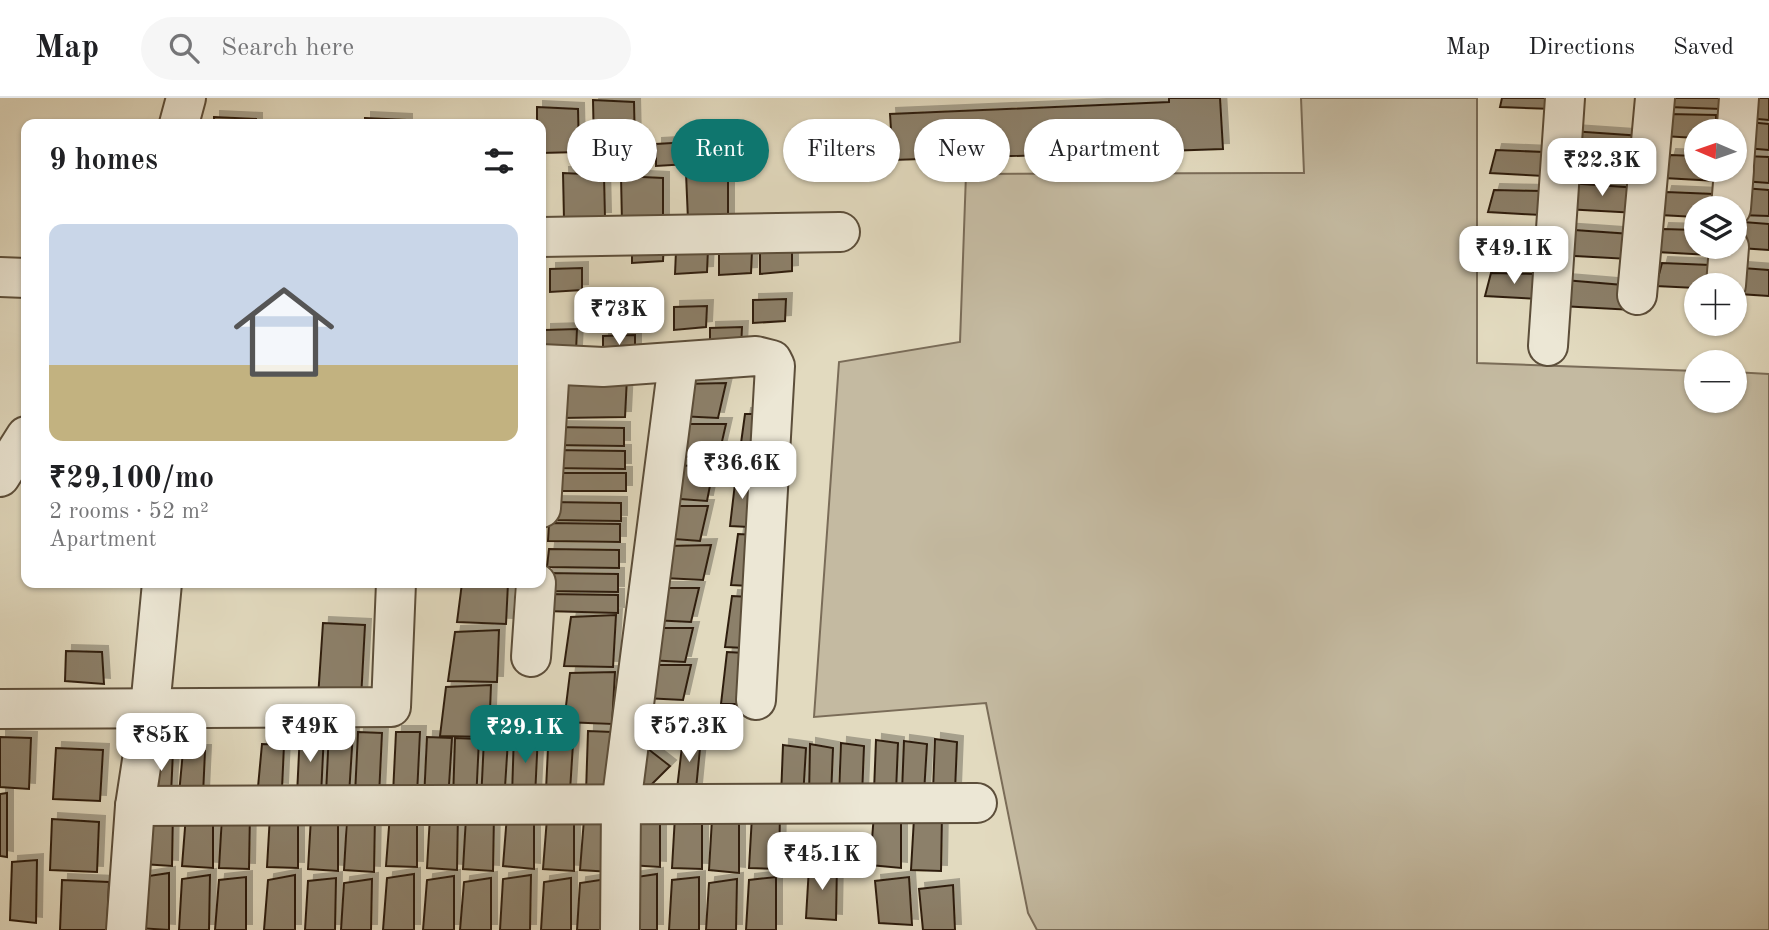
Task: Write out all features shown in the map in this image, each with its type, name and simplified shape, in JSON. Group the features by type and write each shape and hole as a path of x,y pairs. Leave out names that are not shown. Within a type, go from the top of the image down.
{"street":[{"path":"180,119 186,98"},
{"path":"1548,346 1565,98"},
{"path":"1637,295 1655,98"},
{"path":"1737,119 1739,98"},
{"path":"546,237 840,232"},
{"path":"0,277 21,278"},
{"path":"546,365 603,368 755,356 772,359 775,366 756,700"},
{"path":"620,930 621,805 678,363"},
{"path":"126,930 135,806 150,708 162,588"},
{"path":"0,709 391,708 396,588"},
{"path":"531,657 536,588"},
{"path":"135,806 977,803"}],"shaded area":[{"path":"1301,98 1477,98 1477,363 1684,371 1684,413 1747,413 1747,373 1769,374 1769,930 1037,930 1028,913 986,703 814,717 839,362 960,342 966,182 1010,182 1010,174 1024,174 1024,182 1184,182 1184,173 1304,173"}],"building":[{"path":"1169,98 1220,98 1223,149 1184,150 1184,119 1024,119 1024,156 1010,156 1010,119 914,119 914,159 900,160 900,119 890,119 890,114 1169,102"},
{"path":"1502,98 1553,98 1552,109 1500,107"},
{"path":"1671,98 1722,98 1721,109 1669,107"},
{"path":"1750,98 1769,98 1769,120 1747,118"},
{"path":"593,100 634,102 634,119 593,119"},
{"path":"537,107 578,109 578,119 567,119 567,152 546,153 546,119 537,119"},
{"path":"1668,114 1716,115 1716,119 1684,119 1684,137 1663,136"},
{"path":"214,117 256,119 214,119"},
{"path":"1748,122 1769,124 1769,150 1747,148"},
{"path":"1571,131 1642,136 1640,161 1568,157"},
{"path":"671,143 671,165 657,166 657,144"},
{"path":"1496,150 1544,152 1543,176 1490,173"},
{"path":"1670,155 1684,156 1684,179 1664,178"},
{"path":"1747,156 1769,157 1769,183 1747,181"},
{"path":"563,173 567,173 567,182 604,182 605,218 564,219"},
{"path":"657,178 663,178 663,221 622,223 621,182 657,182"},
{"path":"686,182 728,182 728,219 688,220"},
{"path":"1568,183 1639,188 1637,213 1565,209"},
{"path":"1743,188 1769,190 1769,216 1747,215 1747,196 1742,196"},
{"path":"1494,190 1542,191 1541,215 1488,212"},
{"path":"1666,192 1714,194 1684,196 1684,216 1660,215"},
{"path":"1747,222 1769,224 1769,250 1747,248"},
{"path":"1560,229 1631,234 1629,259 1557,255"},
{"path":"1663,229 1684,230 1684,254 1657,252"},
{"path":"664,239 663,261 632,263 632,240"},
{"path":"1497,241 1545,243 1544,267 1491,264"},
{"path":"708,249 707,272 675,274 676,251"},
{"path":"792,249 792,271 760,274 760,251"},
{"path":"752,251 751,273 719,275 719,252"},
{"path":"1662,263 1710,265 1710,273 1684,273 1684,287 1656,286"},
{"path":"582,268 582,290 550,292 550,269"},
{"path":"1742,268 1769,270 1769,296 1747,295 1747,273 1741,273"},
{"path":"1491,273 1539,274 1538,299 1485,296"},
{"path":"1564,280 1635,286 1633,310 1561,306"},
{"path":"786,299 785,321 753,323 753,300"},
{"path":"707,306 706,327 674,330 674,307"},
{"path":"742,327 741,349 710,351 710,328"},
{"path":"577,329 576,351 546,353 546,330"},
{"path":"635,335 635,357 603,359 603,336"},
{"path":"627,377 625,417 561,418 562,378"},
{"path":"726,383 718,418 679,416 684,384"},
{"path":"745,414 762,414 757,465 738,465"},
{"path":"683,424 726,424 718,459 679,456"},
{"path":"553,427 624,428 624,446 551,445"},
{"path":"554,450 625,451 625,469 553,468"},
{"path":"714,465 707,501 667,498 672,466"},
{"path":"555,473 626,473 626,491 553,491"},
{"path":"736,475 754,475 749,527 730,526"},
{"path":"550,502 621,503 621,521 548,520"},
{"path":"665,506 708,506 700,541 661,538"},
{"path":"549,523 620,524 620,542 548,541"},
{"path":"738,534 755,535 750,586 731,585"},
{"path":"711,545 703,580 664,578 668,546"},
{"path":"549,549 619,550 619,568 547,567"},
{"path":"547,573 618,574 618,592 545,591"},
{"path":"461,588 508,588 506,624 457,622"},
{"path":"657,588 699,588 691,622 652,620"},
{"path":"547,594 618,595 618,613 545,611"},
{"path":"732,596 750,597 745,648 725,647"},
{"path":"616,615 613,667 564,666 571,617"},
{"path":"323,623 365,625 361,699 318,698"},
{"path":"650,628 693,628 685,662 646,660"},
{"path":"499,630 497,682 448,681 455,632"},
{"path":"66,651 102,652 104,684 65,681"},
{"path":"727,652 745,653 740,704 721,704"},
{"path":"648,665 691,665 683,700 644,698"},
{"path":"615,672 612,724 564,722 570,673"},
{"path":"491,685 489,737 440,736 446,687"},
{"path":"643,711 685,711 678,746 638,744"},
{"path":"549,727 574,728 570,791 546,790"},
{"path":"329,731 353,732 349,795 326,794"},
{"path":"588,731 612,732 609,795 586,793"},
{"path":"300,732 324,733 321,796 297,795"},
{"path":"358,732 382,733 379,796 355,795"},
{"path":"396,732 420,732 417,795 393,794"},
{"path":"514,733 538,734 535,797 512,796"},
{"path":"0,737 31,738 29,789 0,787"},
{"path":"427,737 452,738 448,801 424,799"},
{"path":"455,738 479,739 476,802 453,800"},
{"path":"683,738 701,738 696,789 677,789"},
{"path":"484,739 508,740 504,803 481,801"},
{"path":"935,739 957,742 955,791 933,791"},
{"path":"876,740 898,743 896,792 874,791"},
{"path":"904,741 927,744 924,793 902,792"},
{"path":"841,743 864,746 862,796 839,795"},
{"path":"262,744 284,745 282,789 258,787"},
{"path":"810,744 833,748 831,797 809,796"},
{"path":"643,745 670,766 647,789 630,786"},
{"path":"783,745 806,748 803,798 781,797"},
{"path":"56,748 103,750 100,801 53,799"},
{"path":"151,751 173,751 171,795 147,793"},
{"path":"183,751 205,751 203,795 179,794"},
{"path":"7,793 7,857 0,856 0,794"},
{"path":"173,809 172,866 142,864 145,813"},
{"path":"417,810 417,867 386,866 390,814"},
{"path":"660,810 660,867 629,865 633,814"},
{"path":"901,810 901,868 870,865 874,814"},
{"path":"213,811 213,868 182,866 186,815"},
{"path":"298,811 298,868 267,867 270,815"},
{"path":"534,811 534,869 503,866 507,815"},
{"path":"250,812 249,869 219,868 222,816"},
{"path":"458,812 457,870 427,868 430,816"},
{"path":"702,812 702,869 672,868 675,816"},
{"path":"780,812 779,869 749,868 752,816"},
{"path":"338,813 338,871 308,869 311,817"},
{"path":"494,814 493,871 463,869 466,817"},
{"path":"574,814 574,871 543,869 547,818"},
{"path":"942,814 941,871 911,870 914,818"},
{"path":"375,815 374,872 344,870 347,819"},
{"path":"611,815 611,872 580,870 584,819"},
{"path":"739,815 739,873 709,870 712,819"},
{"path":"52,819 99,822 97,872 50,870"},
{"path":"37,860 36,923 10,920 12,862"},
{"path":"837,863 836,920 806,918 809,867"},
{"path":"169,873 169,930 138,928 142,877"},
{"path":"414,874 414,930 383,930 387,878"},
{"path":"657,874 657,930 627,930 630,878"},
{"path":"210,875 209,930 179,930 182,879"},
{"path":"295,875 295,930 264,930 268,880"},
{"path":"531,875 530,930 500,930 503,879"},
{"path":"454,876 454,930 423,930 427,880"},
{"path":"246,877 246,930 215,930 219,880"},
{"path":"699,877 699,930 669,930 672,880"},
{"path":"776,877 776,930 746,930 749,880"},
{"path":"909,877 912,925 879,923 875,881"},
{"path":"336,878 335,930 305,930 308,881"},
{"path":"491,878 491,930 460,930 464,882"},
{"path":"571,878 571,930 541,930 544,882"},
{"path":"372,879 371,930 341,930 344,883"},
{"path":"607,879 607,930 577,930 580,883"},
{"path":"737,879 736,930 706,930 709,883"},
{"path":"62,880 109,882 107,930 60,930"},
{"path":"953,885 955,930 923,930 919,889"}]}
